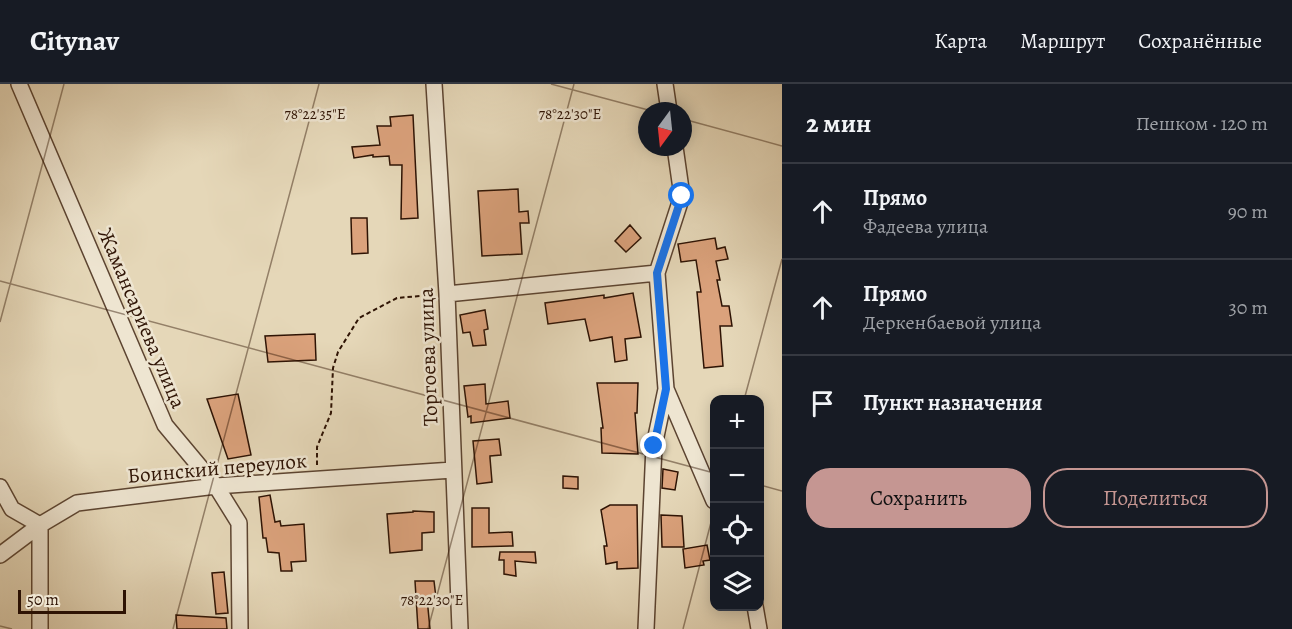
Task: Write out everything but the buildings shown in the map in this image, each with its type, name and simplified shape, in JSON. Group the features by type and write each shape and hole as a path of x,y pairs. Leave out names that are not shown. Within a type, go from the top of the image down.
{"street":[{"name":"Жамансариева улица","path":"19,84 165,425 216,486 238,523 240,629"},
{"name":"Торгоева улица","path":"434,84 447,294 460,629"},
{"path":"665,84 668,102"},
{"path":"646,629 654,446 666,389 657,273 682,196 676,156"},
{"path":"447,294 657,273"},
{"path":"666,389 710,492"},
{"name":"Боинский переулок","path":"0,555 40,525 77,503 216,486 453,470"},
{"path":"0,487 12,509 40,525 40,629"},
{"path":"756,611 759,629"}],"path":[{"path":"318,479 317,447 331,413 333,368 338,352 359,318 397,298 447,294"}],"route":[{"path":"654,446 666,389 657,273 682,196"}]}
